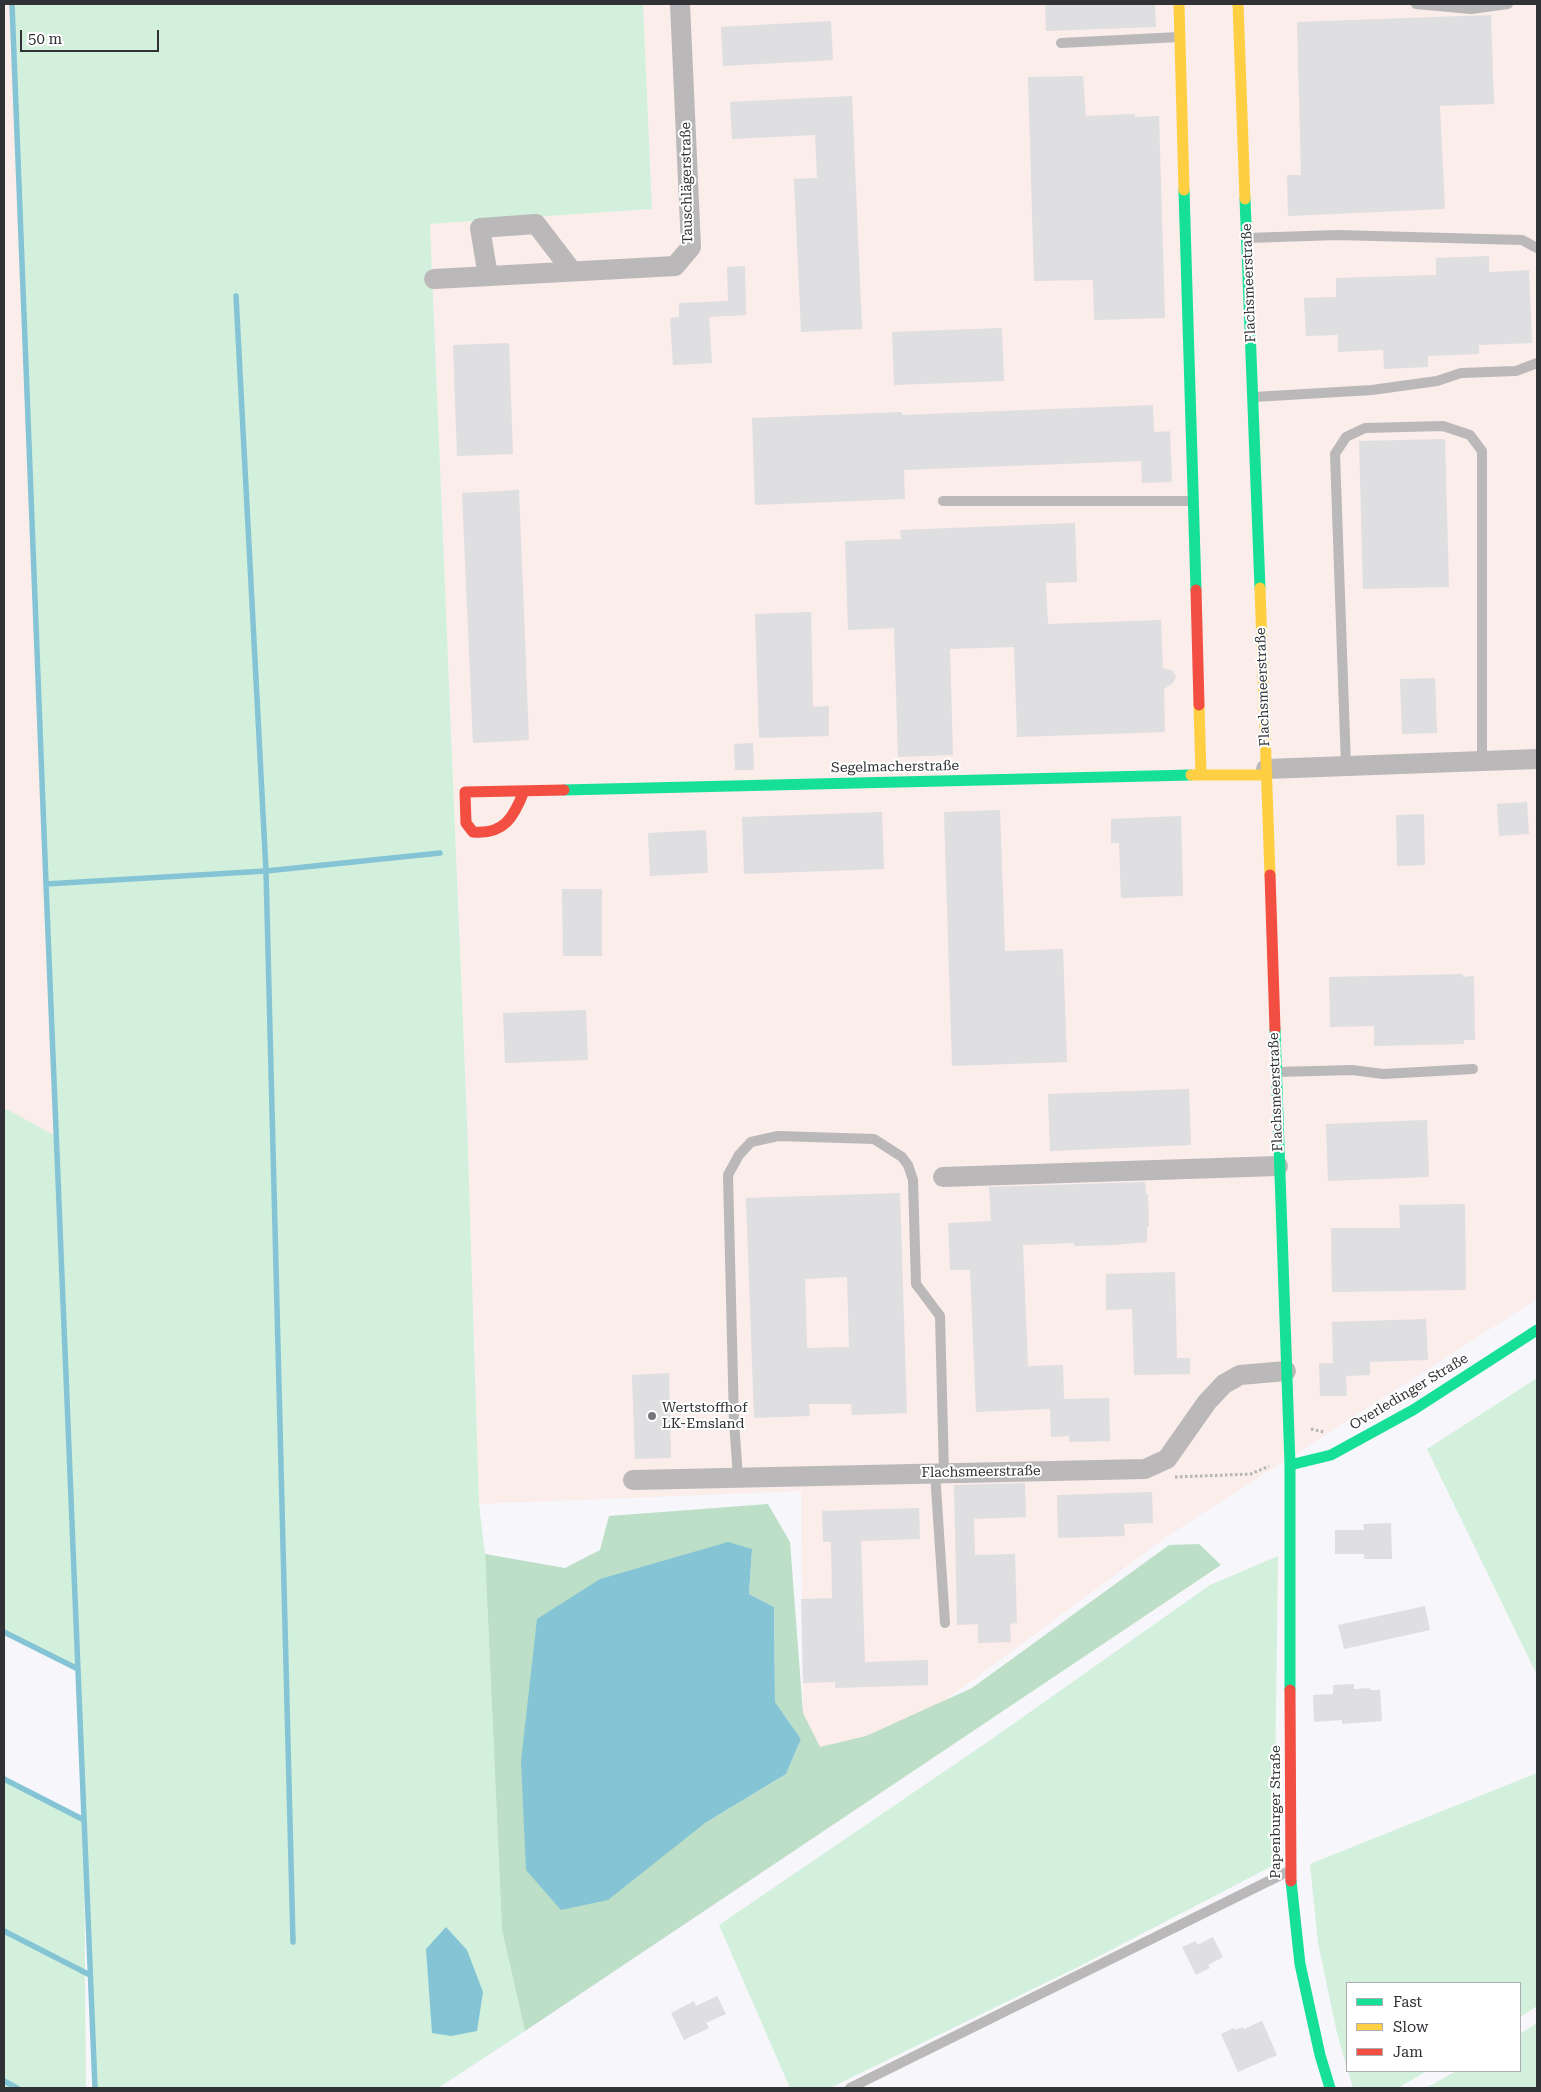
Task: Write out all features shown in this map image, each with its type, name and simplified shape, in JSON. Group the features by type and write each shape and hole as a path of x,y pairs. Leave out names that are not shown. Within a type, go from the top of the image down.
{"street":[{"name":"Tauschlägerstraße","path":"434,279 675,266 691,247 680,4"},
{"path":"1179,4 1201,775"},
{"name":"Flachsmeerstraße","path":"1238,4 1266,772 1278,1166 1290,1449 1291,1531"},
{"path":"488,276 480,228 536,224 572,271"},
{"path":"1266,772 1346,766 1537,759"},
{"name":"Segelmacherstraße","path":"524,791 516,812 499,830 485,835 473,832 466,823 465,792 1266,772"},
{"path":"943,1177 1278,1166"},
{"name":"Overledinger Straße","path":"1290,1465 1331,1455 1413,1410 1537,1330"},
{"name":"Flachsmeerstraße","path":"634,1480 1145,1469 1167,1459 1207,1402 1224,1384 1240,1375 1286,1371"},
{"name":"Papenburger Straße","path":"1291,1531 1290,1871 1300,1964 1320,2055 1330,2088"}],"lane":[{"path":"1416,4 1471,9 1508,4"},
{"path":"1061,43 1180,36"},
{"path":"1247,238 1337,235 1522,240 1537,248"},
{"path":"1253,397 1372,390 1437,381 1461,374 1516,370 1537,363"},
{"path":"1346,766 1335,454 1346,437 1365,428 1443,426 1470,435 1482,451 1482,761"},
{"path":"943,501 1194,501"},
{"path":"1276,1072 1352,1070 1383,1074 1473,1069"},
{"path":"738,1478 734,1422 728,1175 739,1156 752,1142 778,1136 874,1139 902,1157 908,1165 913,1180 916,1284 940,1316 939,1473 945,1623"},
{"path":"850,2088 1290,1871"}],"path":[{"path":"1170,1478 1251,1474 1269,1466 1290,1449"}],"shaded area":[{"path":"4,4 12,4 56,1136 4,1109"},
{"path":"643,4 1537,4 1537,1299 1166,1537 804,1805 801,1491 479,1504 467,1120 430,224 652,209"}],"green space":[{"path":"12,4 643,4 652,209 430,224 467,1120 479,1504 485,1554 502,1930 525,2031 438,2088 95,2088 84,1842 86,2088 4,2088 4,1779 84,1819 78,1669 4,1632 4,1108 56,1136"},
{"path":"1537,1378 1537,1675 1427,1449"},
{"path":"768,1504 790,1542 803,1713 820,1747 866,1736 972,1688 1169,1545 1199,1544 1221,1565 525,2031 502,1930 485,1554 565,1568 600,1550 609,1516","holes":["752,1549 749,1594 774,1607 775,1702 801,1739 786,1774 705,1823"]},
{"path":"1278,1556 1274,1865 1080,1966 830,2088 790,2088 719,1925 989,1741 1210,1585"},
{"path":"1537,1773 1537,2006 1521,2016 1521,1982 1346,1982 1346,2064 1337,2033 1318,1943 1310,1864"},
{"path":"1537,2023 1537,2088 1426,2088 1454,2072 1521,2072 1521,2033"},
{"path":"1348,2072 1425,2072 1398,2088 1353,2088"}],"water":[{"path":"728,1542 752,1549 749,1594 774,1607 775,1702 801,1739 786,1774 705,1823 608,1900 561,1910 526,1870 521,1761 537,1619 600,1579"},
{"path":"446,1927 467,1950 483,1992 477,2031 451,2036 432,2033 426,1949"}],"building":[{"path":"1045,4 1155,4 1156,27 1046,31"},
{"path":"1491,15 1494,104 1440,106 1445,209 1288,216 1287,175 1301,175 1297,22"},
{"path":"831,21 833,60 723,66 721,27"},
{"path":"1083,76 1086,116 1134,114 1135,117 1159,116 1165,318 1094,320 1093,280 1034,281 1028,77"},
{"path":"852,96 862,329 801,332 794,179 817,178 815,135 732,139 730,102"},
{"path":"1489,256 1489,272 1529,270 1532,343 1479,345 1479,354 1428,356 1428,367 1384,369 1383,350 1338,352 1338,335 1306,336 1304,298 1336,297 1336,278 1436,275 1436,258"},
{"path":"745,266 746,315 709,317 712,363 673,365 670,318 679,317 679,303 728,301 727,267"},
{"path":"1002,328 1004,381 894,385 892,332"},
{"path":"509,343 513,454 457,456 453,345"},
{"path":"1153,405 1154,432 1170,431 1172,482 1142,483 1141,461 904,470 905,499 755,505 752,418 902,412 902,415"},
{"path":"1445,439 1449,587 1363,589 1359,441"},
{"path":"519,490 529,740 473,743 462,493"},
{"path":"1075,523 1077,582 1046,583 1048,624 1161,620 1163,668 1173,671 1176,677 1173,683 1164,689 1165,732 1017,737 1014,647 950,649 953,755 898,757 894,628 848,630 845,541 901,539 900,530"},
{"path":"811,612 813,707 829,706 829,736 759,738 755,614"},
{"path":"1435,678 1437,733 1402,734 1400,679"},
{"path":"753,743 754,770 735,770 734,744"},
{"path":"1527,802 1529,834 1499,836 1497,804"},
{"path":"1000,810 1005,951 1063,949 1067,1062 952,1066 944,812"},
{"path":"882,812 884,869 744,874 742,817"},
{"path":"1424,814 1425,865 1397,866 1396,815"},
{"path":"1181,816 1183,896 1121,898 1119,843 1111,843 1111,819"},
{"path":"706,830 708,873 650,876 648,833"},
{"path":"562,889 602,889 602,956 563,956"},
{"path":"1463,974 1463,977 1474,976 1475,1040 1464,1040 1464,1044 1374,1046 1374,1026 1330,1027 1329,977"},
{"path":"586,1010 588,1060 505,1063 503,1013"},
{"path":"1189,1089 1191,1145 1050,1151 1048,1094"},
{"path":"1427,1120 1429,1177 1328,1181 1326,1124"},
{"path":"1145,1182 1146,1194 1148,1194 1149,1227 1147,1227 1147,1242 1074,1246 1074,1243 1023,1245 1028,1366 1063,1365 1064,1399 1109,1398 1110,1441 1069,1442 1069,1436 1051,1437 1050,1409 976,1412 970,1270 950,1270 948,1223 991,1221 989,1187"},
{"path":"900,1193 907,1413 852,1415 851,1404 809,1404 810,1416 754,1418 746,1198","holes":["847,1277 849,1347 807,1348 805,1279"]},
{"path":"1465,1204 1466,1290 1332,1292 1331,1228 1400,1228 1399,1205"},
{"path":"1175,1272 1177,1358 1190,1358 1190,1374 1134,1375 1132,1309 1106,1310 1106,1274"},
{"path":"1426,1319 1428,1360 1370,1362 1370,1375 1346,1376 1347,1396 1320,1396 1319,1363 1333,1363 1332,1322"},
{"name":"Wertstoffhof LK-Emsland","path":"669,1373 671,1458 635,1459 632,1375"},
{"path":"1025,1483 1026,1517 974,1519 975,1555 1015,1554 1017,1623 1010,1624 1011,1642 978,1643 978,1624 957,1625 954,1485"},
{"path":"1152,1492 1153,1523 1124,1524 1125,1536 1058,1538 1057,1495"},
{"path":"919,1508 920,1539 861,1541 865,1662 928,1660 928,1685 835,1688 835,1682 803,1683 801,1599 832,1598 831,1542 823,1542 822,1511"},
{"path":"1391,1523 1392,1559 1364,1559 1364,1554 1335,1554 1335,1530 1364,1530 1363,1524"},
{"path":"1425,1606 1430,1630 1344,1649 1338,1625"},
{"path":"1354,1684 1354,1689 1370,1688 1370,1690 1380,1690 1382,1721 1342,1724 1342,1720 1314,1722 1313,1695 1333,1694 1333,1685"},
{"path":"1213,1937 1223,1957 1208,1965 1210,1968 1196,1975 1182,1947 1196,1941 1197,1945"},
{"path":"717,1996 726,2014 706,2023 709,2028 684,2040 671,2013 694,2001 696,2006"},
{"path":"1262,2021 1277,2055 1238,2072 1221,2034 1234,2028 1235,2030 1243,2027 1244,2029"}],"waterway":[{"path":"12,4 46,884 266,871 440,853"},
{"path":"236,296 266,871 293,1942"},
{"path":"46,884 95,2088"},
{"path":"4,1632 78,1669"},
{"path":"4,1779 84,1820"},
{"path":"4,1931 90,1975"},
{"path":"4,2081 17,2088"}],"traffic: fast":[{"path":"1184,190 1196,590"},
{"path":"1245,199 1260,588"},
{"path":"564,790 1191,775"},
{"path":"1275,1029 1290,1465 1290,1690"},
{"path":"1290,1465 1331,1455 1413,1410 1537,1330"},
{"path":"1291,1881 1300,1964 1320,2055 1330,2088"}],"traffic: slow":[{"path":"1179,4 1184,190"},
{"path":"1238,4 1245,199"},
{"path":"1260,588 1270,875"},
{"path":"1199,705 1201,775"},
{"path":"1191,775 1267,775"}],"traffic: jam":[{"path":"1196,590 1199,705"},
{"path":"524,791 512,816 493,831 473,832 466,823 465,792 564,790"},
{"path":"1270,875 1275,1029"},
{"path":"1290,1690 1291,1881"}],"place":[{"name":"Wertstoffhof LK-Emsland","path":"652,1416"}]}
